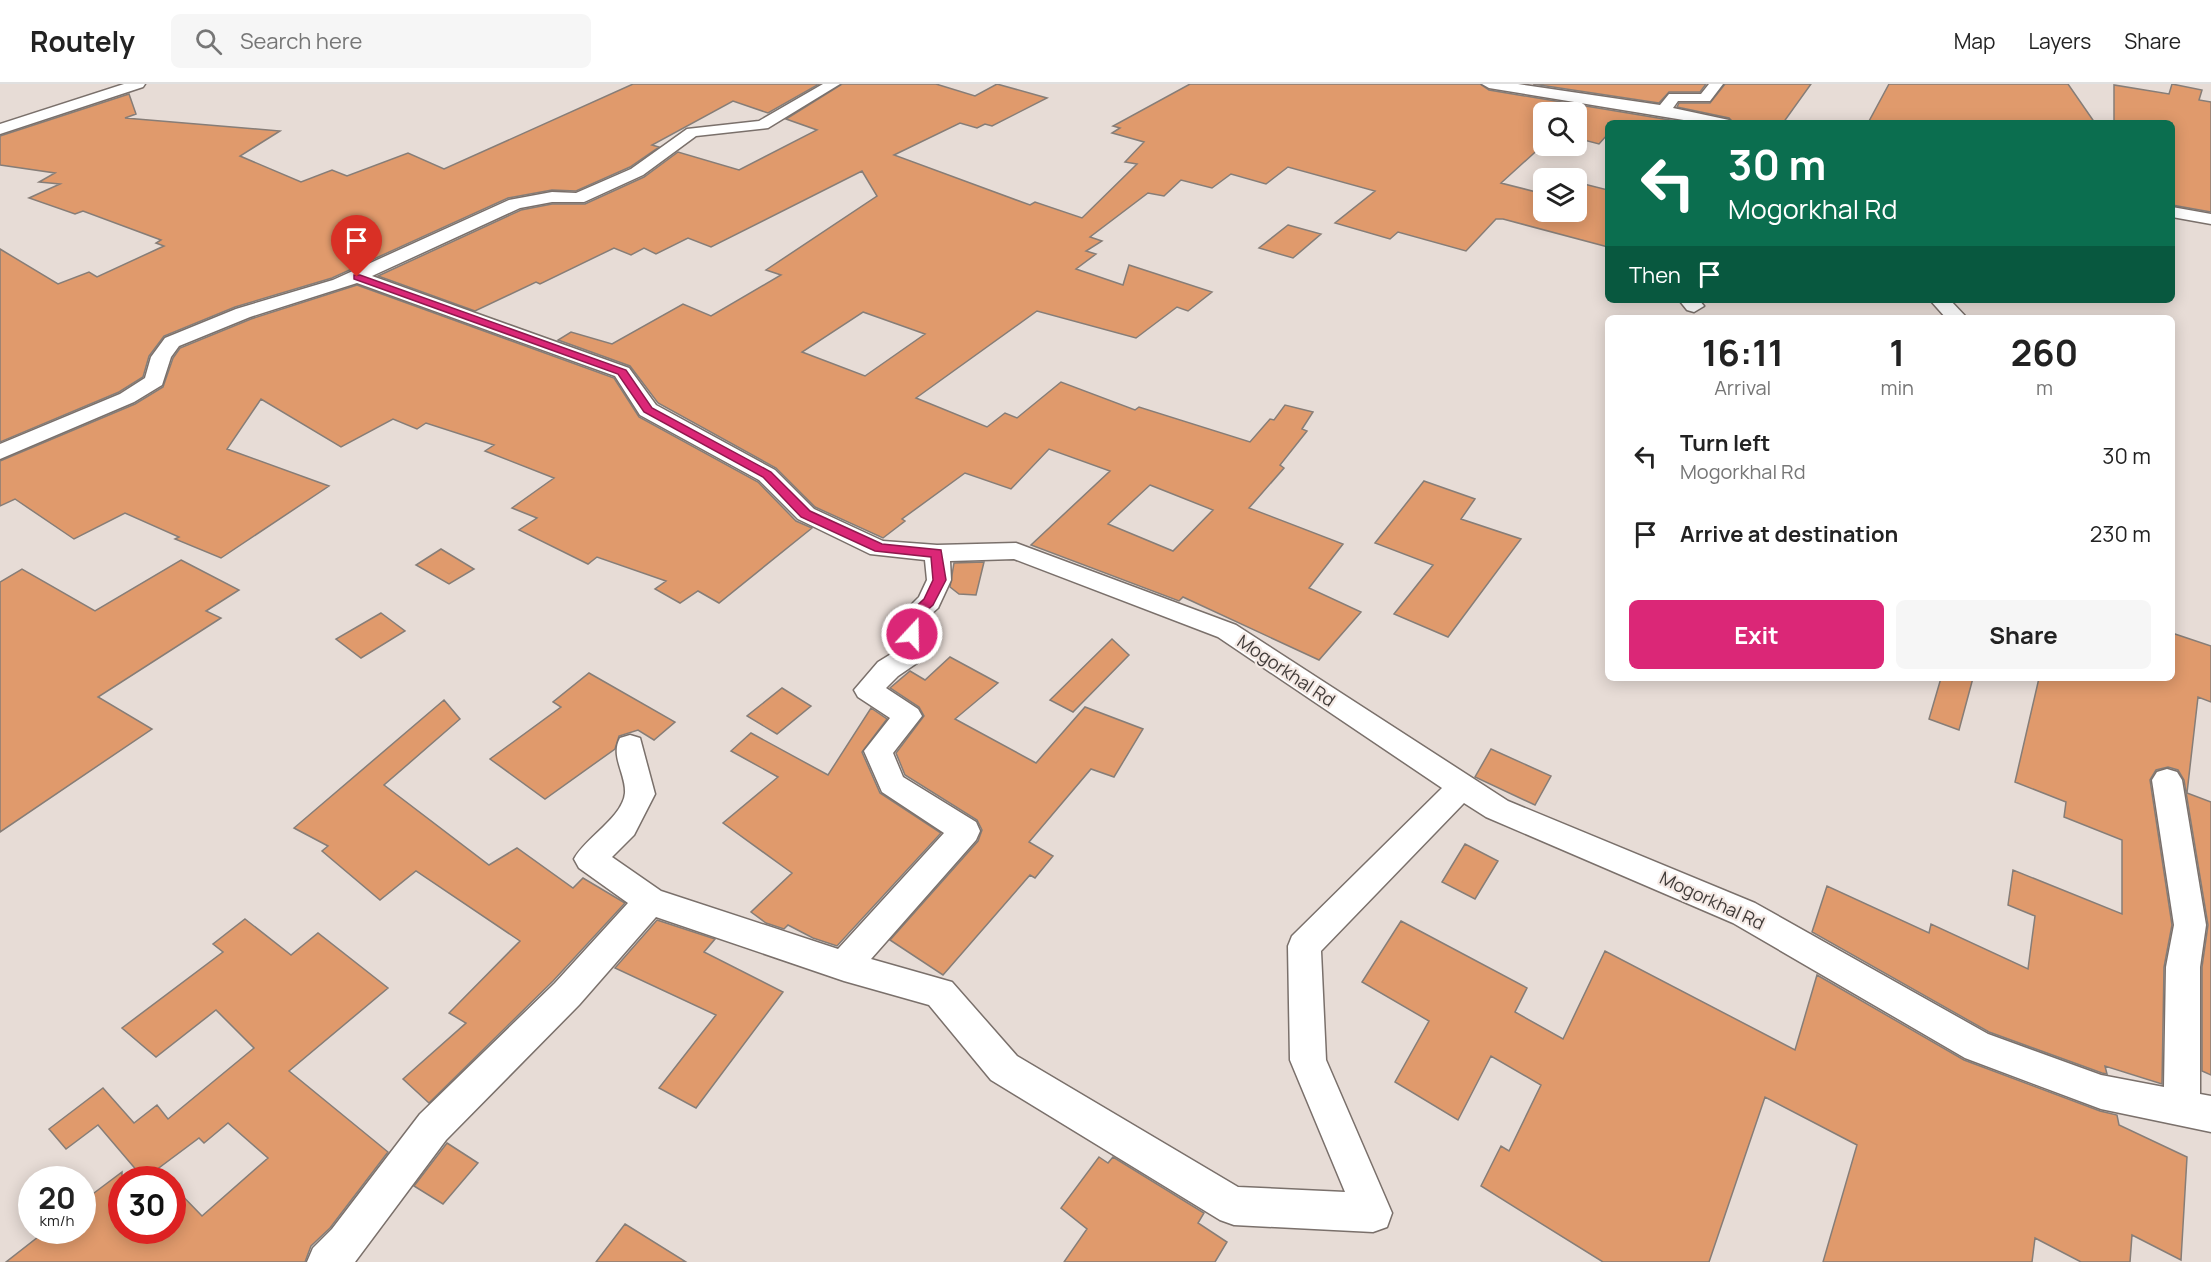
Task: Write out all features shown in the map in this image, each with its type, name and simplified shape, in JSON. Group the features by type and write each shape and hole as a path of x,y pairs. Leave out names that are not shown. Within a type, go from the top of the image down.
{"street":[{"path":"0,129 138,84"},
{"path":"0,452 127,398 155,381 161,357 172,342 243,313 340,284 515,204 552,197 578,198 637,172 692,132 763,125 833,84"},
{"path":"1489,84 1523,87 1663,110 1706,120"},
{"path":"1663,110 1674,97 1705,98 1716,84"},
{"path":"2175,213 2211,219"},
{"name":"Mogorkhal Rd","path":"357,277 622,372 648,410 767,475 806,514 879,548 937,553 1016,551 1227,631 1497,809 1744,913 1977,1046 2101,1092 2196,1111"},
{"path":"1942,303 1954,315"},
{"path":"844,966 965,831 892,784 878,751 908,716 868,690 888,669 908,656 916,613 929,602 939,580 937,553"},
{"path":"630,746 640,794 622,826 590,859 650,901 844,966 940,993 1004,1068 1234,1206 1373,1213 1308,1060 1304,946 1462,786"},
{"path":"2167,780 2190,925 2183,967 2196,1111"},
{"path":"327,1262 346,1243 433,1127 567,994 650,901"}],"building":[{"path":"633,84 819,84 768,113 733,101 652,145 659,147 630,167 576,191 552,190 508,198 332,278 235,307 164,336 149,356 143,377 119,392 0,442 0,249 58,284 89,272 97,277 164,246 156,243 161,240 83,211 75,214 29,198 60,184 39,182 55,173 0,165 0,136 129,94 136,114 125,118 280,131 240,156 301,182 332,170 347,176 408,153 444,169"},
{"path":"842,84 936,84 975,96 997,84 1047,98 992,126 985,124 977,128 960,123 894,155 1030,205 1035,202 1082,218 1137,164 1125,162 1144,142 1112,133 1120,128 1113,126 1190,84 1480,84 1489,90 1561,102 1533,102 1533,154 1501,183 1533,191 1533,222 1587,222 1587,185 1605,189 1605,246 1503,219 1496,219 1466,251 1398,232 1390,239 1335,223 1375,191 1288,167 1266,184 1231,174 1212,188 1181,180 1164,196 1148,193 1090,237 1102,241 1086,251 1096,254 1076,269 1123,285 1129,265 1212,292 1188,311 1177,307 1136,338 1037,311 916,398 987,427 1005,413 1017,418 1061,382 1135,410 1139,407 1250,442 1270,419 1274,420 1285,405 1313,412 1302,429 1307,431 1280,465 1284,468 1249,508 1343,544 1309,588 1361,612 1319,660 1183,597 1179,601 1031,545 1110,471 1049,449 1011,489 965,473 902,519 905,521 883,538 815,507 776,468 658,403 630,366 558,340 571,332 612,344 683,304 711,316 781,275 766,270 877,196 862,171 711,247 688,238 656,254 644,248 631,255 614,248 540,284 536,282 475,311 378,276 521,210 552,204 585,204 644,177 678,152 739,170 817,130 786,119","holes":["863,312 925,334 865,376 802,352","1150,485 1213,510 1173,551 1108,524"]},
{"path":"1533,84 1706,84 1700,92 1669,92 1659,103"},
{"path":"1725,84 1811,84 1785,120 1731,120 1677,107 1679,103 1710,103"},
{"path":"1889,84 2068,84 2093,120 1870,120"},
{"path":"2172,84 2202,90 2199,100 2211,102 2211,212 2175,206 2175,120 2114,120 2114,85 2169,94"},
{"path":"1587,106 1670,120 1605,120 1605,137 1599,144 1587,141"},
{"path":"1288,225 1321,234 1293,258 1259,248"},
{"path":"357,285 614,378 639,417 758,482 796,521 812,528 719,603 698,591 680,603 655,589 666,581 597,557 588,564 519,530 537,518 512,508 554,478 485,451 494,445 426,423 417,429 393,419 341,447 261,399 227,449 329,486 221,558 175,539 179,537 125,513 74,539 15,499 0,506 0,461 135,404 163,387 173,358 180,348 251,319"},
{"path":"1424,481 1475,499 1461,519 1521,539 1448,637 1394,614 1433,565 1375,543"},
{"path":"441,549 474,569 449,584 416,565"},
{"path":"181,560 239,590 206,611 221,618 98,697 152,729 0,832 0,582 22,569 95,611"},
{"path":"984,562 976,595 959,594 950,587 954,563"},
{"path":"381,613 405,631 361,658 336,639"},
{"path":"2175,634 2211,646 2211,702 2198,697 2187,793 2211,802 2211,1075 2202,1071 2202,967 2208,925 2184,780 2178,770 2168,767 2156,770 2150,780 2172,925 2164,967 2162,1084 2105,1066 2107,1074 2102,1073 1989,1032 1812,932 1827,886 1929,933 1931,924 2028,969 2035,916 2008,905 2013,870 2122,914 2122,840 2064,817 2066,802 2015,782 2038,681 2175,681"},
{"path":"1112,639 1129,655 1073,712 1050,700"},
{"path":"950,657 998,683 955,719 1036,763 1085,707 1143,729 1114,777 1091,769 1029,842 1053,856 1035,878 1030,875 943,975 890,940 978,841 982,830 977,820 905,775 896,753 924,716 919,707 890,688 910,671 925,680"},
{"path":"589,673 675,722 654,740 638,730 619,736 615,749 545,799 490,759 561,707 553,702"},
{"path":"1940,681 1972,681 1959,730 1929,719"},
{"path":"782,688 811,706 777,734 747,716"},
{"path":"444,700 460,719 384,785 489,865 517,848 573,888 583,878 625,903 553,981 429,1103 403,1079 466,1023 449,1013 520,941 416,871 380,900 322,851 328,846 294,828"},
{"path":"871,708 887,719 862,752 880,793 941,833 837,946 813,938 788,925 784,929 766,923 751,912 792,873 723,823 778,777 731,751 751,733 828,775"},
{"path":"1491,749 1551,776 1535,805 1475,777"},
{"path":"1465,844 1498,861 1475,899 1442,882"},
{"path":"245,919 291,955 318,933 388,988 289,1071 388,1152 330,1228 311,1246 305,1262 6,1262 29,1244 96,1244 96,1192 108,1182 108,1244 186,1244 186,1199 202,1216 268,1158 228,1123 204,1143 199,1138 161,1166 133,1166 98,1125 66,1149 49,1129 103,1088 134,1123 157,1105 168,1119 254,1048 216,1010 156,1057 122,1028 223,952 213,944"},
{"path":"657,920 715,939 704,952 783,992 696,1108 659,1088 716,1015 615,968"},
{"path":"1401,921 1527,988 1515,1012 1563,1039 1605,951 1795,1050 1817,975 1964,1060 2100,1111 2117,1115 2119,1125 2187,1157 2181,1260 2132,1235 2130,1262 2081,1262 2035,1238 2032,1262 1823,1262 1857,1145 1765,1097 1709,1262 1603,1262 1481,1186 1501,1146 1509,1151 1541,1085 1491,1056 1458,1120 1395,1082 1429,1021 1362,982"},
{"path":"447,1143 478,1163 443,1204 414,1186"},
{"path":"1099,1157 1108,1163 1113,1157 1204,1213 1198,1223 1227,1242 1215,1262 1064,1262 1087,1229 1061,1208"},
{"path":"625,1224 686,1262 596,1262"}],"route":[{"path":"357,277 622,372 648,410 767,475 806,514 879,548 937,553 939,580 929,602 916,613 912,634"}]}
